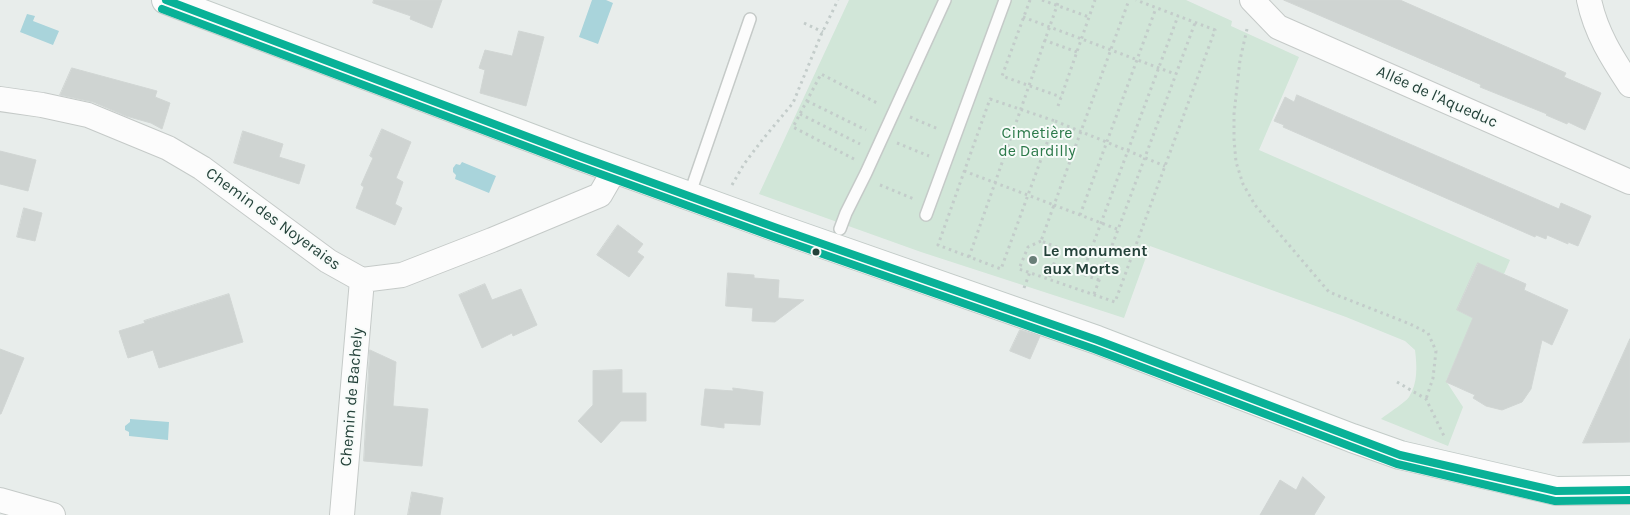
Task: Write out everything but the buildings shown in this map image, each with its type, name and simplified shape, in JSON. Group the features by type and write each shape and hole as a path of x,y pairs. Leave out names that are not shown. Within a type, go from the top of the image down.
{"street":[{"path":"166,0 615,169 1097,340 1400,455 1556,492 1630,490"},
{"name":"Allée de l'Aqueduc","path":"1252,0 1278,28 1630,182"},
{"path":"1589,0 1592,14 1606,47 1630,85"},
{"name":"Chemin des Noyeraies","path":"0,99 42,105 88,115 168,148 202,168 328,261 362,280"},
{"path":"362,280 402,275 600,195 615,169"},
{"name":"Chemin de Bachely","path":"342,515 362,280"},
{"path":"0,500 53,515"}],"lane":[{"path":"840,229 945,0"},
{"path":"928,210 1005,0"},
{"path":"689,196 750,19"}],"path":[{"path":"728,192 744,164 793,103 822,32 838,0"},
{"path":"1030,0 1002,76 1061,97"},
{"path":"1042,0 1089,17"},
{"path":"969,257 1059,0"},
{"path":"1058,106 1095,0"},
{"path":"1041,241 1128,0"},
{"path":"1048,279 1059,248 1041,241 1028,246 1019,269 1030,272 1048,279 1094,294 1115,302 1215,30 1136,0"},
{"path":"1080,215 1156,8"},
{"path":"1099,280 1082,274 1178,16"},
{"path":"1023,18 1175,74"},
{"path":"804,23 822,32"},
{"path":"1094,294 1195,23"},
{"path":"1248,27 1240,60 1234,114 1236,162 1243,184 1255,205 1329,292 1428,333 1436,351 1433,378 1426,399"},
{"path":"1044,40 1077,52"},
{"path":"870,166 793,127 821,74 895,111 955,136"},
{"path":"1055,121 1001,269 938,245 990,99 1055,121 1165,166"},
{"path":"807,101 883,137 946,162"},
{"path":"800,114 876,152"},
{"path":"964,171 1117,229"},
{"path":"864,178 928,210"},
{"path":"1023,291 1030,272"},
{"path":"1397,382 1426,399 1446,440"}],"green space":[{"name":"Cimetière de Dardilly","path":"849,0 1186,0 1232,21 1231,26 1299,57 1259,150 1510,260 1504,274 1477,264 1457,310 1484,323 1470,326 1446,381 1463,407 1448,446 1381,419 1404,402 1412,392 1416,374 1415,350 1405,341 1346,317 1150,246 1124,318 921,252 759,194"}],"water":[{"path":"592,0 606,0 613,3 598,44 579,37"},
{"path":"27,14 35,16 33,21 59,31 53,45 20,32"},
{"path":"462,162 496,176 489,193 455,179 456,175 453,172 453,168 456,164 460,165"},
{"path":"130,419 169,422 168,440 129,436 125,426 130,422"}],"transit line":[{"path":"166,0 576,155 777,228 1097,340 1400,455 1556,491 1630,490"},
{"path":"162,9 573,164 774,237 1094,349 1397,464 1555,501 1630,500"}],"place":[{"name":"Le monument aux Morts","path":"1033,260"}]}
